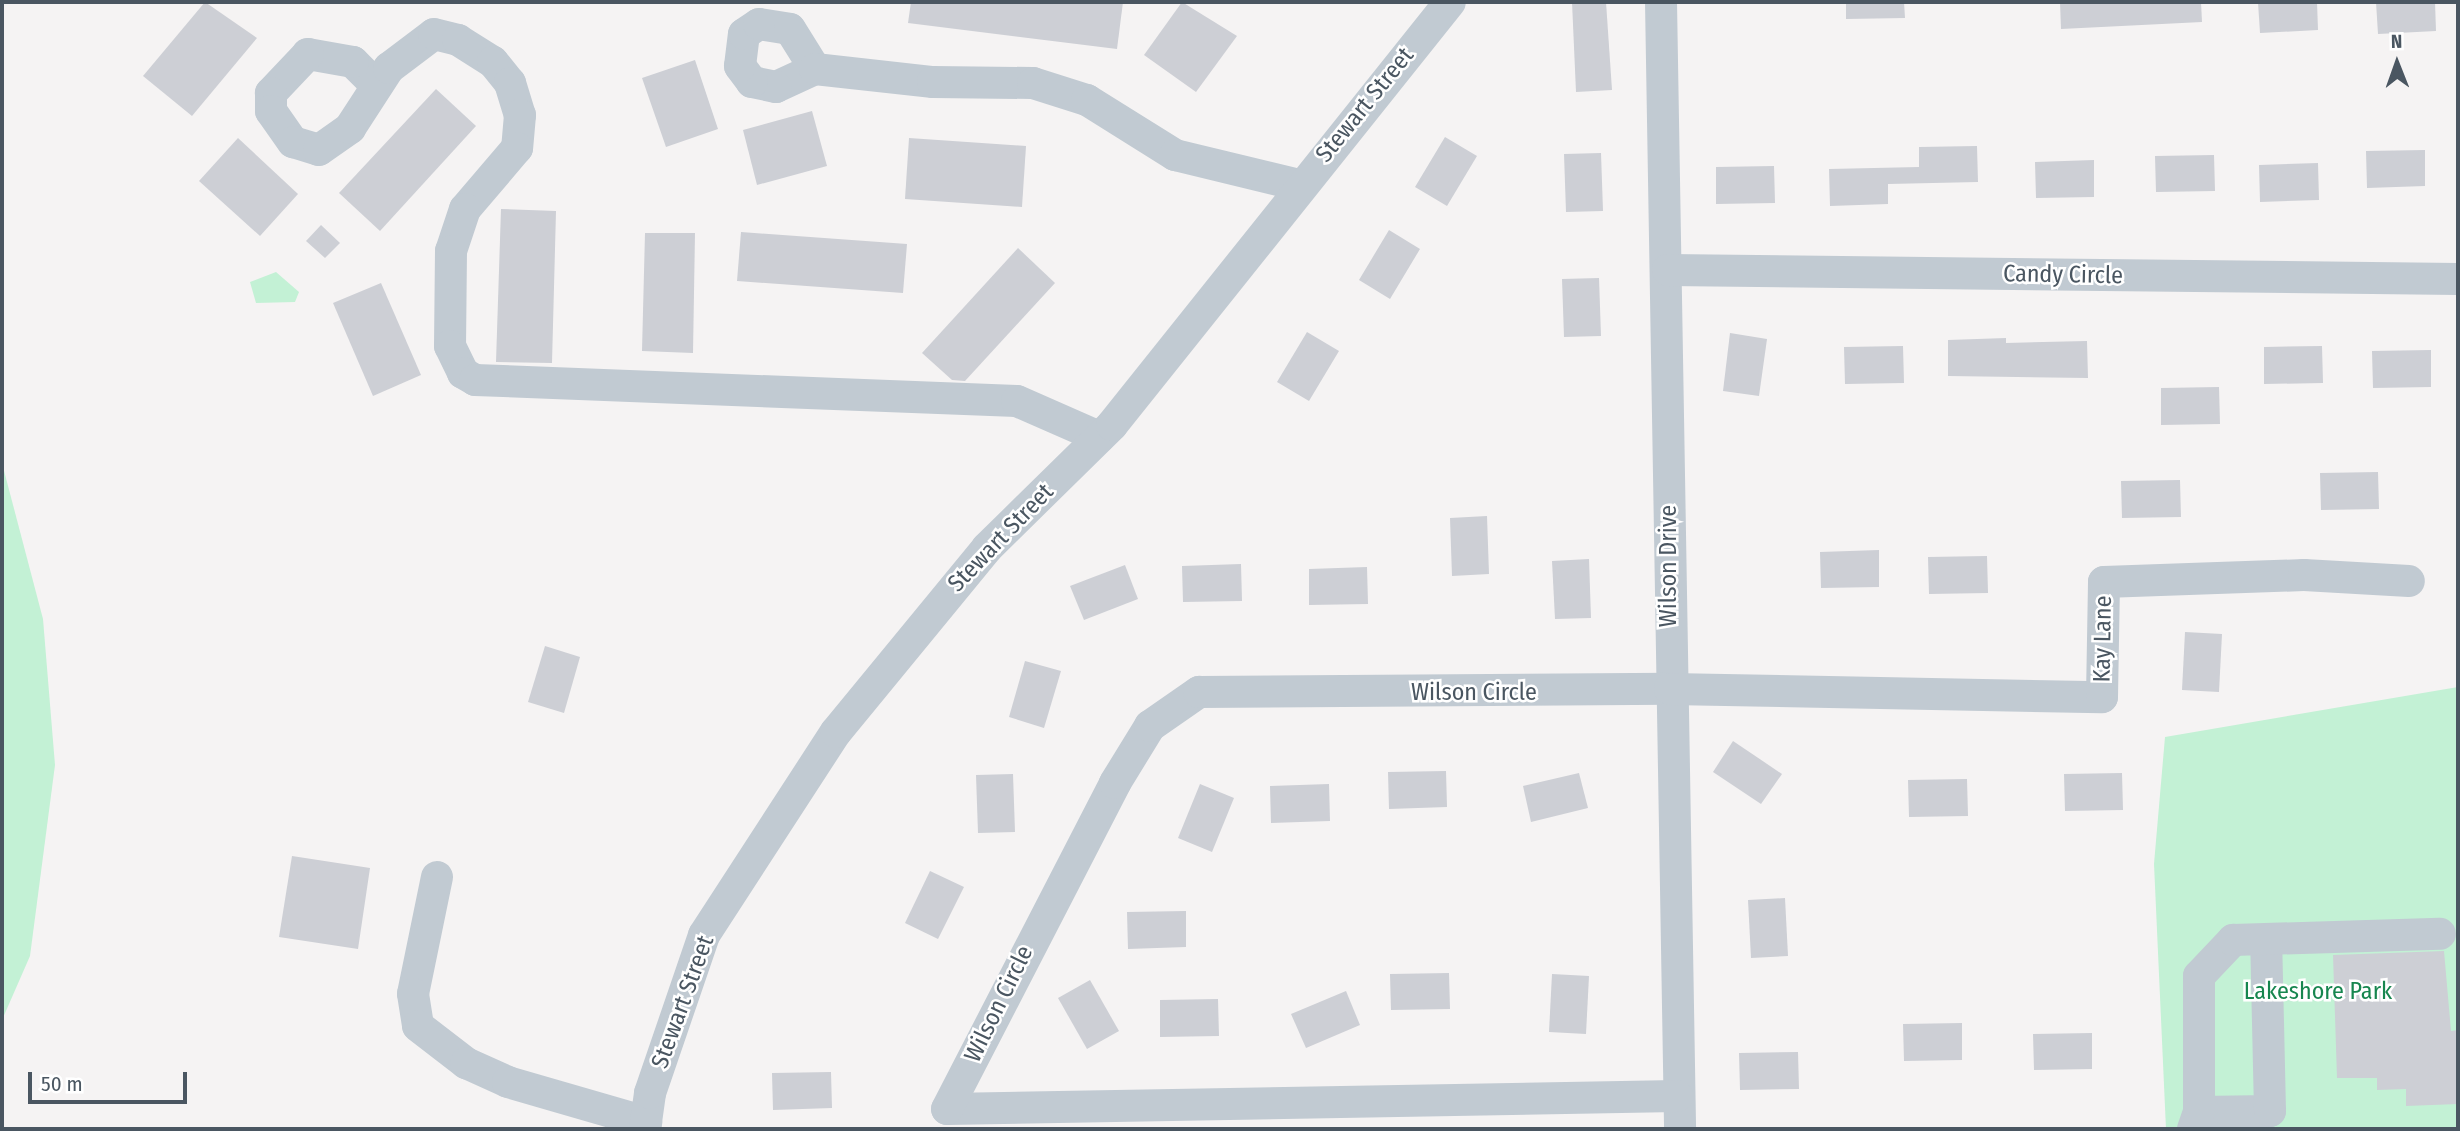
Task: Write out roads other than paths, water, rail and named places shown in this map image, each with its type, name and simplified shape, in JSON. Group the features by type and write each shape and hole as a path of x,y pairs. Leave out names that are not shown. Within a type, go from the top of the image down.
{"street":[{"name":"Stewart Street","path":"646,1126 650,1093 704,935 836,732 987,548 1099,437 1450,2"},
{"name":"Wilson Drive","path":"1661,2 1668,270 1670,689 1677,1096 1680,1129"},
{"path":"815,69 790,29 759,24 744,34 738,52 747,78 760,85 776,87 815,69 933,82 1033,83 1087,100 1175,155 1299,186"},
{"path":"374,84 433,34 470,47 510,83 520,116 517,148 465,209 451,251 450,346 463,373 475,380 1017,401 1099,437"},
{"name":"Candy Circle","path":"1668,270 2458,279"},
{"name":"Kay Lane","path":"1670,689 2102,696 2104,582 2304,575 2409,581"},
{"name":"Wilson Circle","path":"1670,689 1199,692 1150,726 1115,783 947,1109 1677,1096"},
{"path":"437,877 413,994 418,1026 466,1063 508,1083 646,1126"},
{"path":"2266,940 2270,1111 2196,1121 2199,976 2233,940 2440,934"}],"park label":[{"name":"Lakeshore Park","path":"2318,992"}]}
